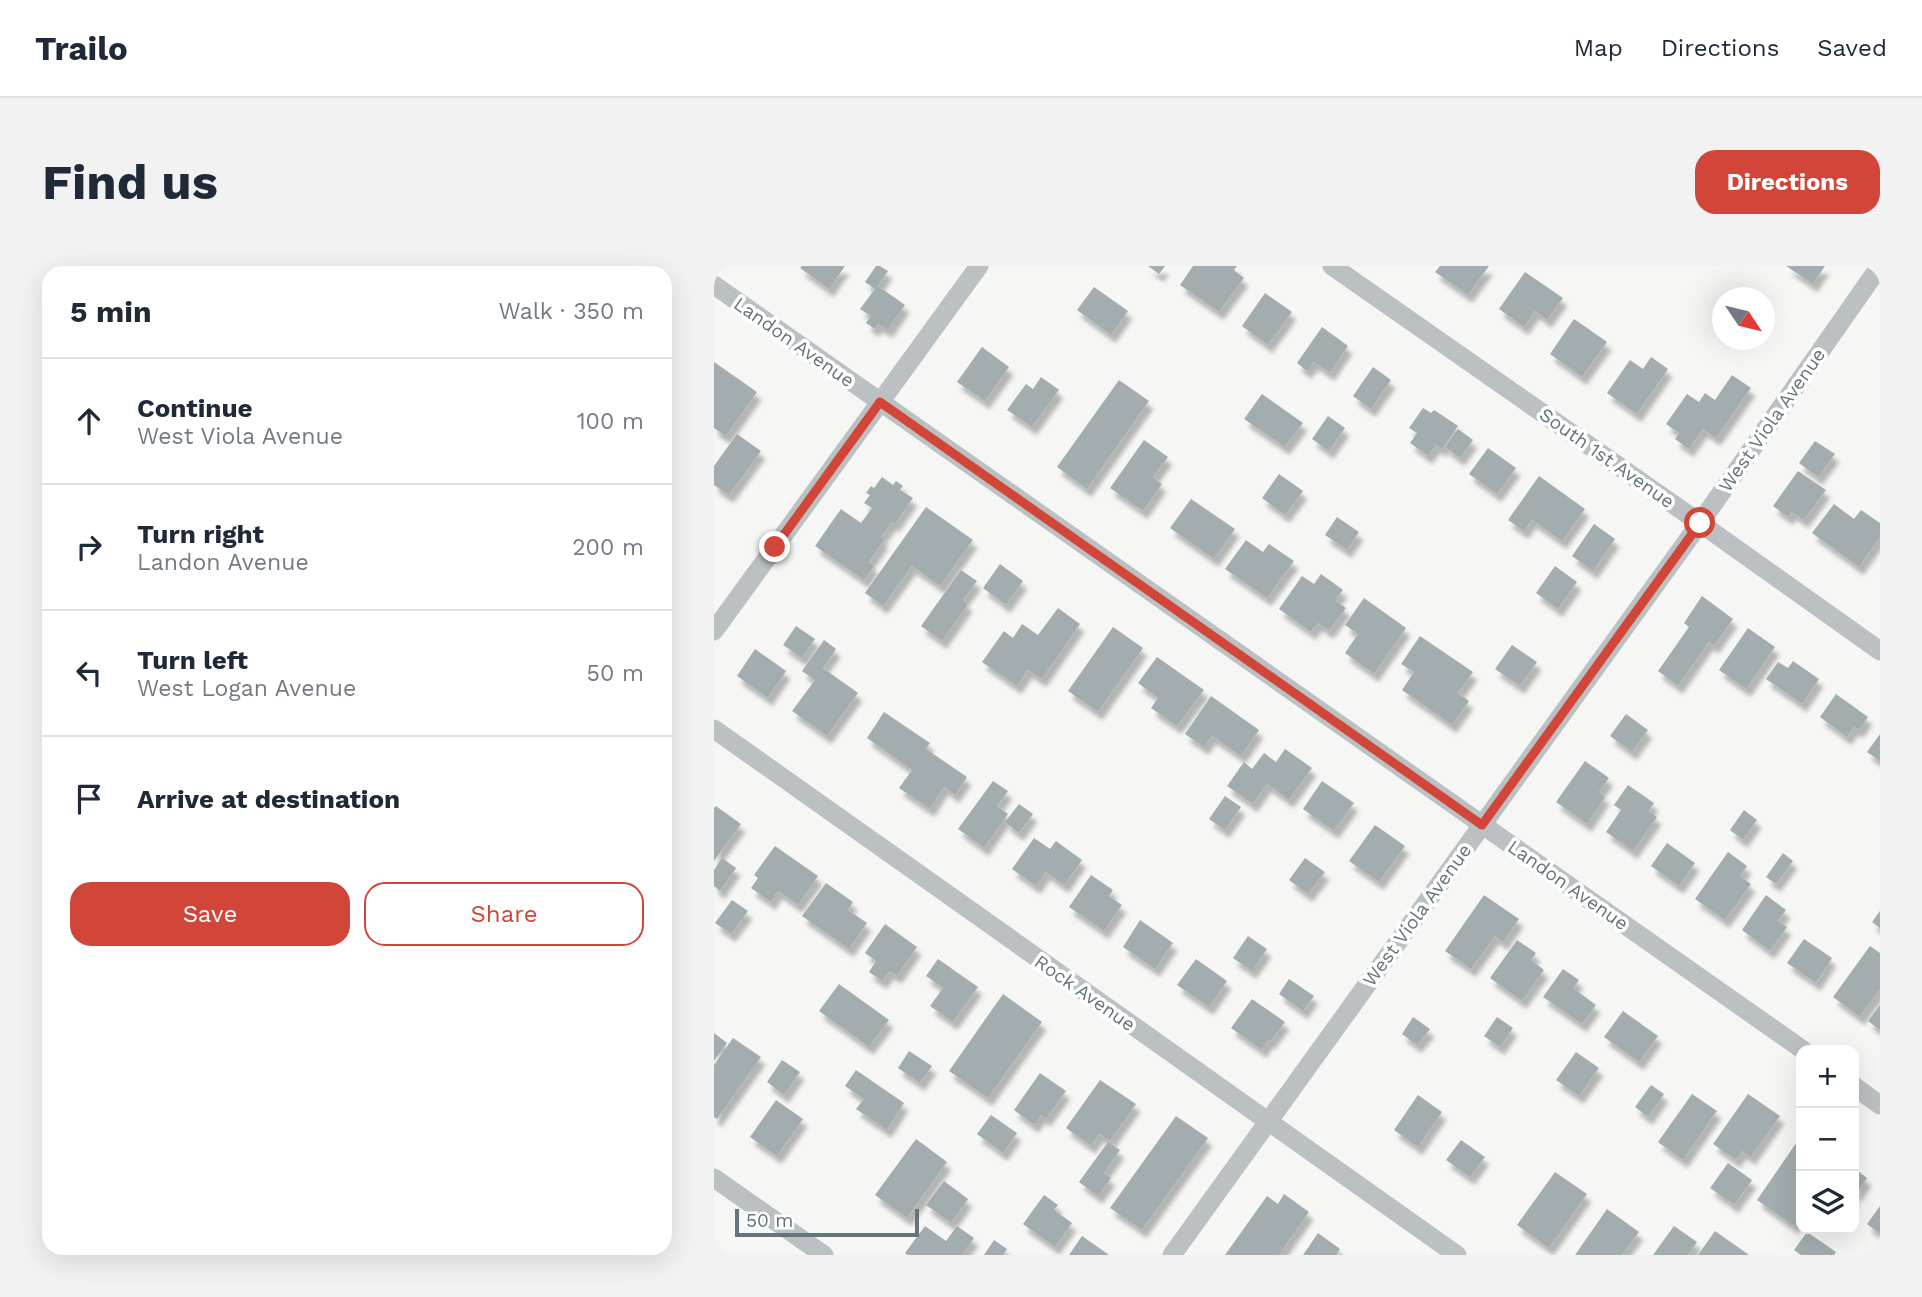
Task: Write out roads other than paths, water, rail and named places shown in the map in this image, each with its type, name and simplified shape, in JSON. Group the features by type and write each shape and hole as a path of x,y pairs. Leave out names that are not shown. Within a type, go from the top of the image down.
{"street":[{"path":"714,631 979,266"},
{"name":"South 1st Avenue","path":"1332,266 1880,651"},
{"name":"West Viola Avenue","path":"1172,1255 1700,523 1880,266"},
{"name":"Landon Avenue","path":"714,285 1796,1045"},
{"name":"Rock Avenue","path":"714,729 1457,1255"},
{"path":"1859,1089 1880,1104"},
{"path":"714,1178 824,1255"}]}
